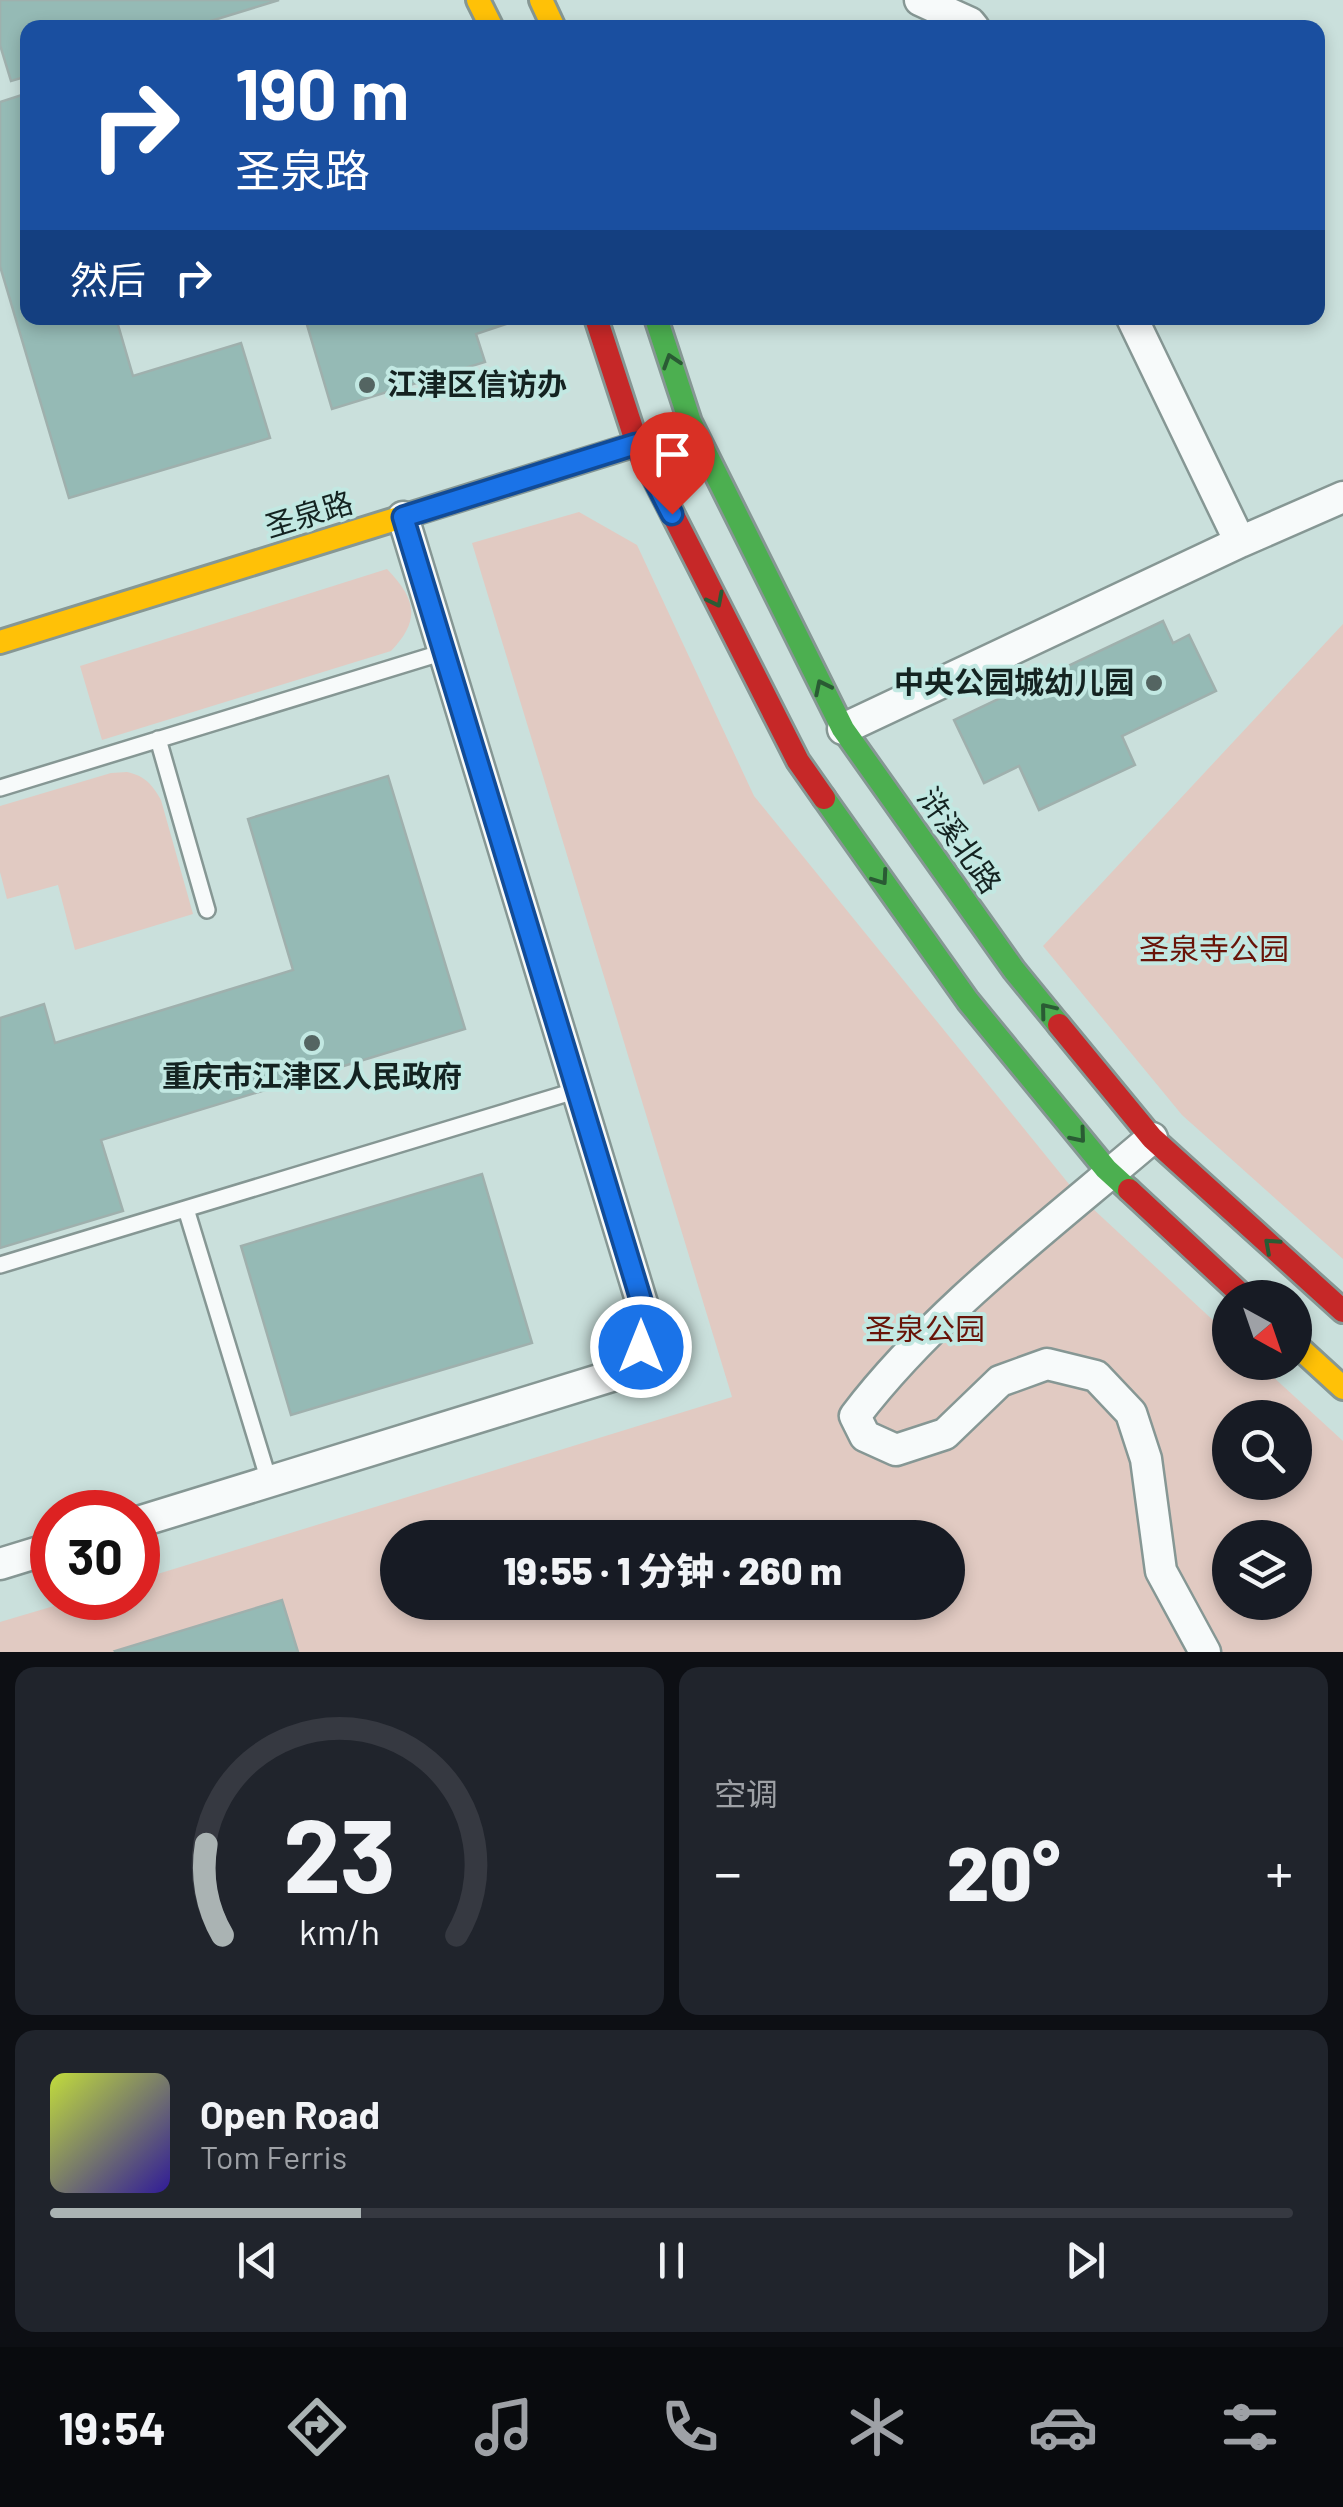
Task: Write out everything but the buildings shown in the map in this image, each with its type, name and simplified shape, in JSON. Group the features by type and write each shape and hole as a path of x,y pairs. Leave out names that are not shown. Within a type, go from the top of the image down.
{"main road":[{"path":"598,325 636,444 798,761 968,1002 1111,1173 1226,1280"},
{"name":"浒溪北路","path":"658,325 690,422 843,729 1014,970 1152,1138 1343,1311"},
{"name":"圣泉路","path":"0,642 636,444 690,422"},
{"path":"1312,1360 1343,1388"}],"street":[{"path":"920,0 965,20"},
{"path":"1135,325 1240,542"},
{"path":"843,729 1343,497"},
{"path":"160,1515 615,1376 641,1347 644,1310 403,517"},
{"path":"1152,1138 946,1316 883,1379 855,1416 865,1436 896,1450 945,1434 1000,1381 1047,1364 1096,1376 1131,1413 1146,1459 1161,1571 1205,1652"},
{"path":"0,1564 30,1555"}],"lane":[{"path":"0,788 444,652"},
{"path":"158,739 207,910"},
{"path":"0,1265 578,1090"},
{"path":"186,1209 269,1482"}],"green space":[{"name":"圣泉公园","path":"579,512 637,545 754,796 1077,1194 1212,1319 1212,1380 1277,1380 1298,1400 1212,1400 1212,1500 1312,1500 1312,1413 1343,1441 1343,1652 0,1652 0,1622 30,1613 30,1620 160,1620 160,1573 732,1397 472,543"},
{"path":"387,569 404,590 411,610 407,629 391,651 102,740 80,666"},
{"name":"圣泉寺公园","path":"1343,624 1343,1259 1182,1115 1043,946"},
{"path":"127,772 147,782 161,800 193,914 75,950 58,885 7,899 0,872 0,806 111,773"}],"traffic: fast":[{"path":"658,325 690,422 843,729 1014,970 1059,1025"},
{"path":"824,798 968,1001 1106,1169 1129,1190"}],"traffic: slow":[{"path":"478,0 488,20"},
{"path":"541,0 550,20"},
{"path":"0,642 637,444 665,432"},
{"path":"1312,1360 1343,1388"}],"traffic: jam":[{"path":"598,325 637,444 798,761 824,798"},
{"path":"1059,1025 1152,1138 1343,1311"},
{"path":"1129,1190 1226,1280"}],"place":[{"name":"江津区信访办","path":"367,385"},
{"name":"中央公园城幼儿园","path":"1154,683"},
{"name":"重庆市江津区人民政府","path":"312,1043"}],"route":[{"path":"641,1347 644,1310 403,517 636,444 672,514"}]}
